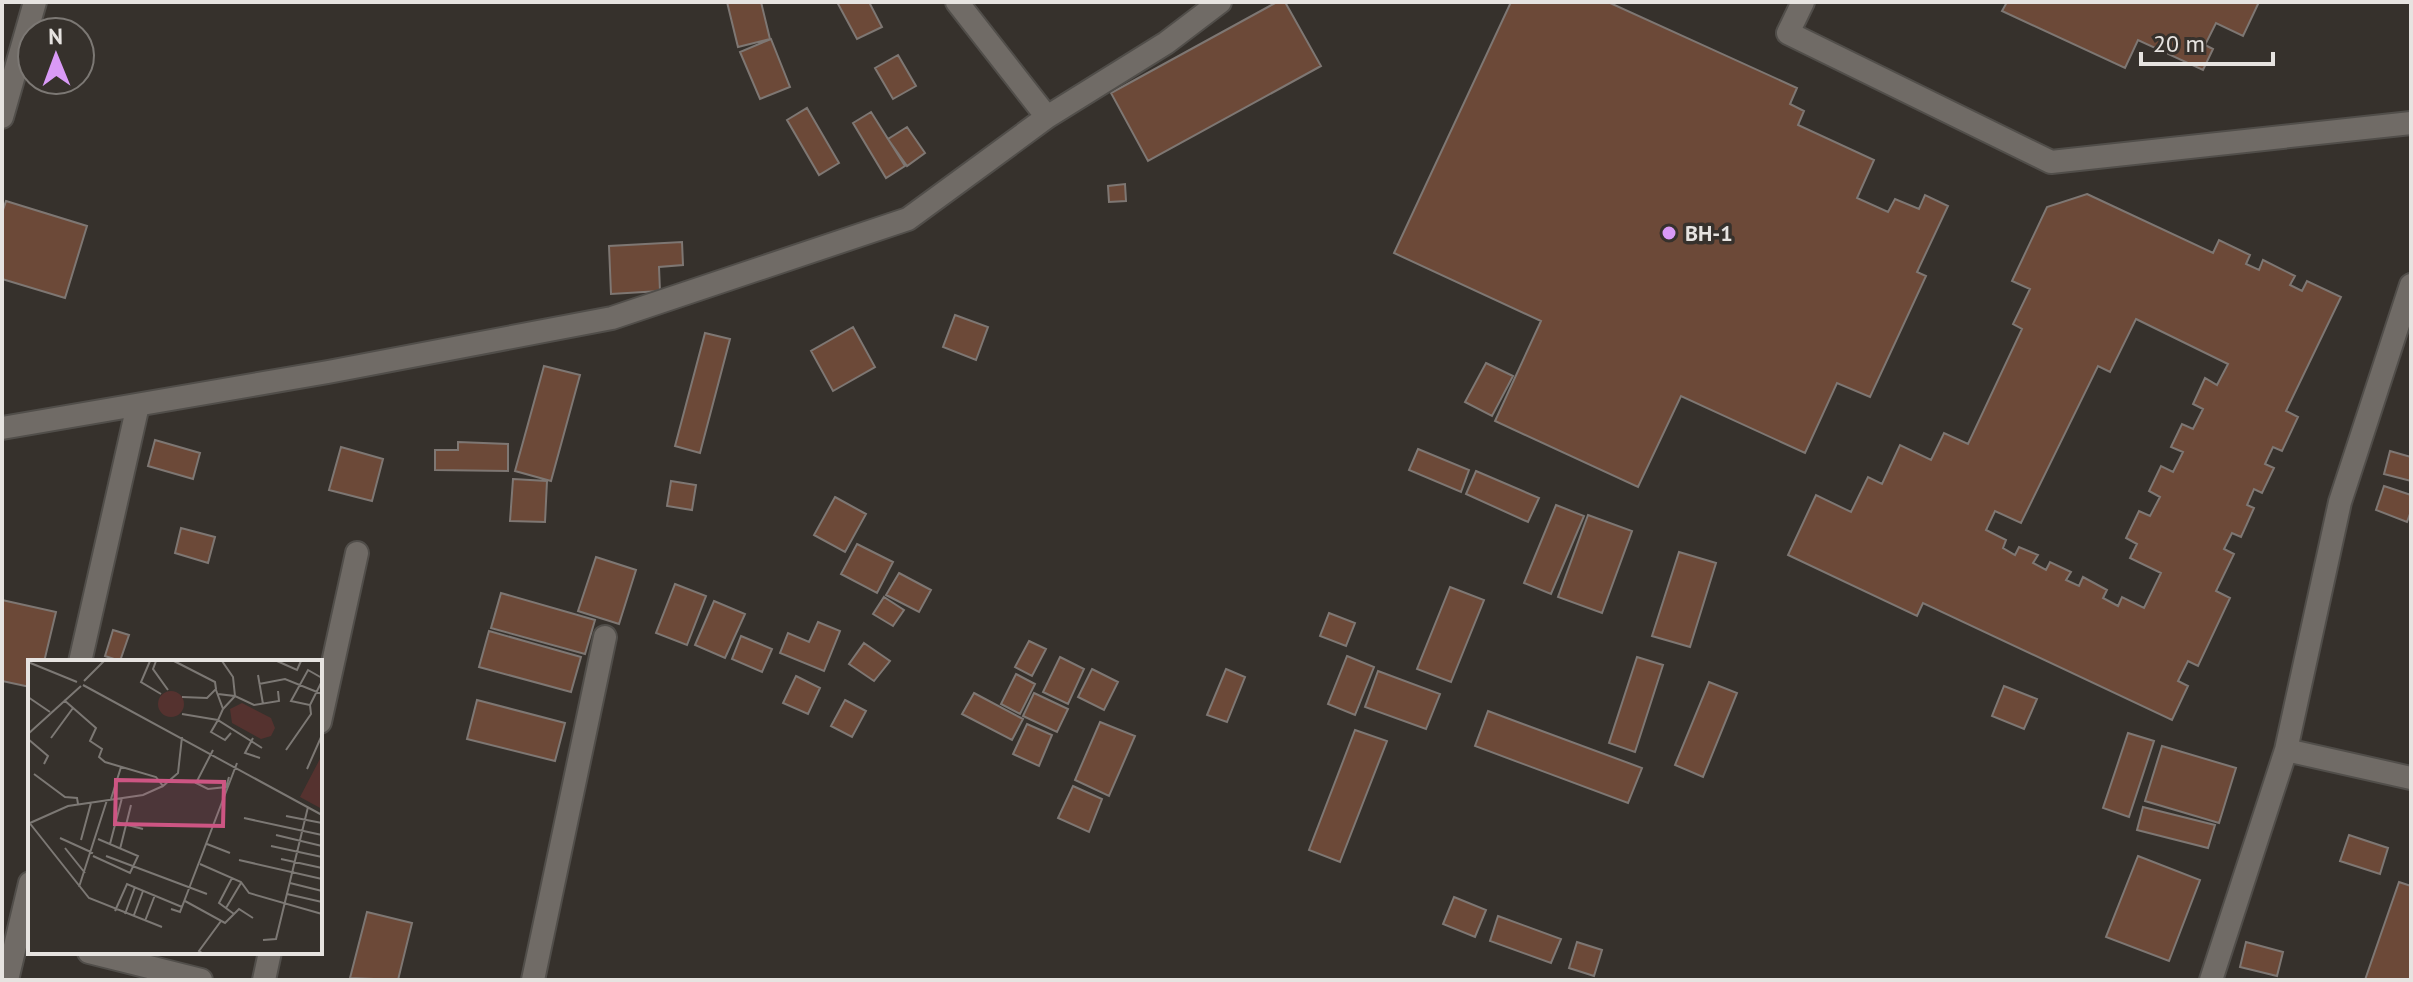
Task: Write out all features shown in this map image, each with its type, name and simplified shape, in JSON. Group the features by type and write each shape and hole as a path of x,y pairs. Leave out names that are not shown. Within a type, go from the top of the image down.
{"street":[{"path":"2,117 35,2"},
{"path":"957,2 1047,117"},
{"path":"2,428 612,318 908,219 1047,117 1166,43 1220,2"},
{"path":"1803,2 1788,33 2051,162 2411,123"},
{"path":"2219,978 2286,750 2340,502 2411,285"},
{"path":"80,660 138,405"},
{"path":"322,713 357,553"},
{"path":"533,980 605,637"},
{"path":"2286,750 2411,778"},
{"path":"7,980 24,936 28,901"},
{"path":"97,954 201,980"},
{"path":"264,980 270,954"}],"building":[{"path":"727,2 761,2 770,39 738,47"},
{"path":"837,2 869,2 882,27 857,39"},
{"path":"1277,2 1285,2 1321,66 1148,161 1111,93"},
{"name":"BH-1","path":"1511,2 1608,2 1797,88 1790,104 1804,111 1798,125 1874,160 1857,198 1888,212 1895,199 1919,209 1925,195 1948,206 1917,272 1926,276 1870,397 1837,383 1805,453 1681,396 1638,487 1495,421 1541,321 1394,253"},
{"path":"2007,2 2259,2 2243,36 2216,23 2205,45 2213,49 2203,70 2138,40 2125,68 2002,11"},
{"path":"771,39 790,87 760,99 740,52"},
{"path":"898,55 916,86 893,99 875,68"},
{"path":"807,108 839,163 819,175 787,120"},
{"path":"871,112 905,166 886,178 853,123"},
{"path":"907,127 925,153 907,166 888,139"},
{"path":"1125,184 1126,201 1109,202 1108,186"},
{"path":"2087,194 2213,253 2219,240 2250,255 2246,264 2259,270 2263,260 2295,276 2290,285 2302,291 2307,281 2341,297 2286,411 2298,417 2282,451 2273,447 2265,464 2274,468 2262,493 2254,489 2247,505 2254,508 2241,537 2232,533 2224,549 2234,554 2216,591 2230,598 2198,666 2188,661 2178,681 2188,686 2172,720 1923,603 1917,616 1788,555 1816,495 1851,512 1868,477 1882,484 1900,445 1931,460 1944,433 1968,444 2022,329 2013,324 2030,289 2012,281 2047,207","holes":["2136,319 2228,364 2217,385 2205,378 2193,404 2203,409 2193,429 2182,424 2171,447 2183,452 2173,472 2161,466 2149,491 2160,497 2150,516 2139,511 2126,538 2137,544 2130,558 2161,573 2144,608 2122,597 2118,606 2103,598 2107,590 2083,577 2079,586 2066,580 2071,572 2050,562 2046,570 2033,563 2038,555 2019,547 2015,555 2003,548 2006,540 1986,530 1995,511 2021,523 2098,366 2110,372"]},
{"path":"6,201 87,226 65,298 2,279 2,213"},
{"path":"682,242 683,265 659,267 660,291 611,294 609,246"},
{"path":"955,315 988,327 976,360 943,347"},
{"path":"853,327 875,367 833,391 811,351"},
{"path":"705,333 730,339 700,453 675,446"},
{"path":"1486,363 1513,376 1492,416 1465,402"},
{"path":"544,366 580,375 551,481 515,471"},
{"path":"155,440 200,453 193,479 148,466"},
{"path":"458,442 508,444 508,471 435,470 435,450 458,450"},
{"path":"341,447 383,459 372,501 329,490"},
{"path":"1418,449 1469,470 1461,492 1409,470"},
{"path":"2390,451 2411,457 2411,481 2384,474"},
{"path":"1476,471 1539,498 1528,522 1466,494"},
{"path":"513,479 547,481 545,522 510,521"},
{"path":"671,481 696,485 692,510 667,506"},
{"path":"2384,486 2411,495 2407,522 2376,510"},
{"path":"835,497 866,514 845,552 814,535"},
{"path":"1556,505 1584,516 1551,594 1524,583"},
{"path":"1588,515 1632,531 1602,613 1558,597"},
{"path":"181,528 215,537 208,563 175,553"},
{"path":"857,544 893,562 877,593 841,574"},
{"path":"1679,552 1716,563 1690,647 1652,636"},
{"path":"596,557 636,570 619,624 578,611"},
{"path":"899,573 931,590 919,612 886,595"},
{"path":"675,584 706,596 687,645 656,633"},
{"path":"1450,587 1484,600 1451,682 1417,669"},
{"path":"501,593 595,620 585,654 491,628"},
{"path":"884,597 904,610 893,626 873,614"},
{"path":"2,600 56,612 44,660 28,660 28,687 2,681"},
{"path":"714,601 745,614 725,658 695,645"},
{"path":"1329,613 1355,623 1346,646 1320,636"},
{"path":"818,622 840,631 824,671 780,653 788,633 809,642"},
{"path":"113,630 129,635 120,660 105,656"},
{"path":"489,631 581,657 571,692 479,667"},
{"path":"741,636 772,649 762,672 732,659"},
{"path":"1029,641 1046,649 1032,676 1015,667"},
{"path":"864,643 890,661 874,681 849,664"},
{"path":"1347,656 1374,667 1355,715 1328,704"},
{"path":"1060,657 1084,669 1068,704 1043,692"},
{"path":"1637,657 1663,665 1635,752 1609,743"},
{"path":"1092,669 1118,682 1104,710 1078,697"},
{"path":"1226,669 1245,677 1227,722 1207,715"},
{"path":"1378,671 1440,694 1426,729 1365,707"},
{"path":"1016,674 1035,684 1020,714 1001,704"},
{"path":"796,676 820,688 808,714 783,703"},
{"path":"1709,682 1737,693 1703,777 1675,765"},
{"path":"2004,686 2037,699 2024,729 1992,716"},
{"path":"974,693 1023,719 1012,740 962,714"},
{"path":"1034,693 1068,709 1057,732 1023,716"},
{"path":"477,700 565,723 555,761 467,739"},
{"path":"845,700 866,711 852,737 831,726"},
{"path":"1488,711 1642,768 1628,803 1475,746"},
{"path":"1100,722 1135,736 1109,796 1075,780"},
{"path":"1027,724 1052,735 1039,766 1013,754"},
{"path":"1355,730 1387,741 1340,862 1309,850"},
{"path":"2128,733 2154,741 2129,817 2103,808"},
{"path":"2162,746 2236,768 2219,823 2145,801"},
{"path":"1073,786 1102,799 1089,832 1058,818"},
{"path":"2143,807 2215,825 2208,848 2137,830"},
{"path":"2349,835 2388,848 2380,874 2340,861"},
{"path":"2138,856 2200,880 2169,961 2106,937"},
{"path":"2399,882 2411,886 2411,980 2365,980"},
{"path":"1454,897 1486,910 1475,937 1443,924"},
{"path":"367,912 412,923 398,980 350,978"},
{"path":"1498,916 1561,939 1551,963 1490,941"},
{"path":"1577,942 1602,950 1594,976 1569,968"},
{"path":"2246,942 2283,952 2277,976 2240,967"}],"place":[{"name":"BH-1","path":"1669,233"}]}
